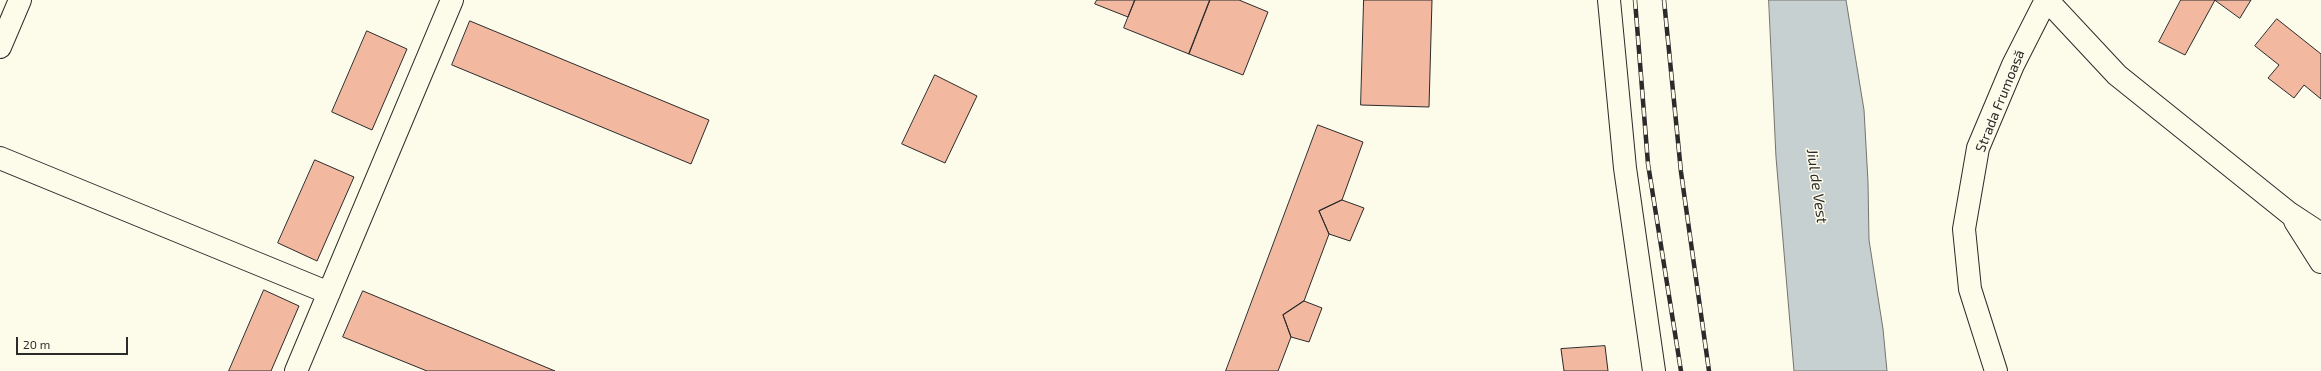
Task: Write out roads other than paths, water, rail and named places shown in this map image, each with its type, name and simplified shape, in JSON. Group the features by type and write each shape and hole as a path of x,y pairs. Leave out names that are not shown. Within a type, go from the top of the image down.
{"street":[{"path":"0,47 20,0"},
{"path":"296,371 452,0"},
{"path":"1608,0 1626,168 1654,371"},
{"path":"2046,0 2117,75 2290,213 2321,234"},
{"name":"Strada Frumoasă","path":"1996,371 1970,289 1964,229 1978,148 2013,65 2046,0"},
{"path":"0,158 329,292"},
{"path":"2290,213 2321,262"}],"water":[{"name":"Jiul de Vest","path":"1769,0 1846,0 1864,110 1868,182 1869,240 1883,329 1887,371 1794,371 1776,157"}],"railway":[{"path":"1635,0 1648,164 1681,371"},
{"path":"1664,0 1681,172 1709,371"}]}
